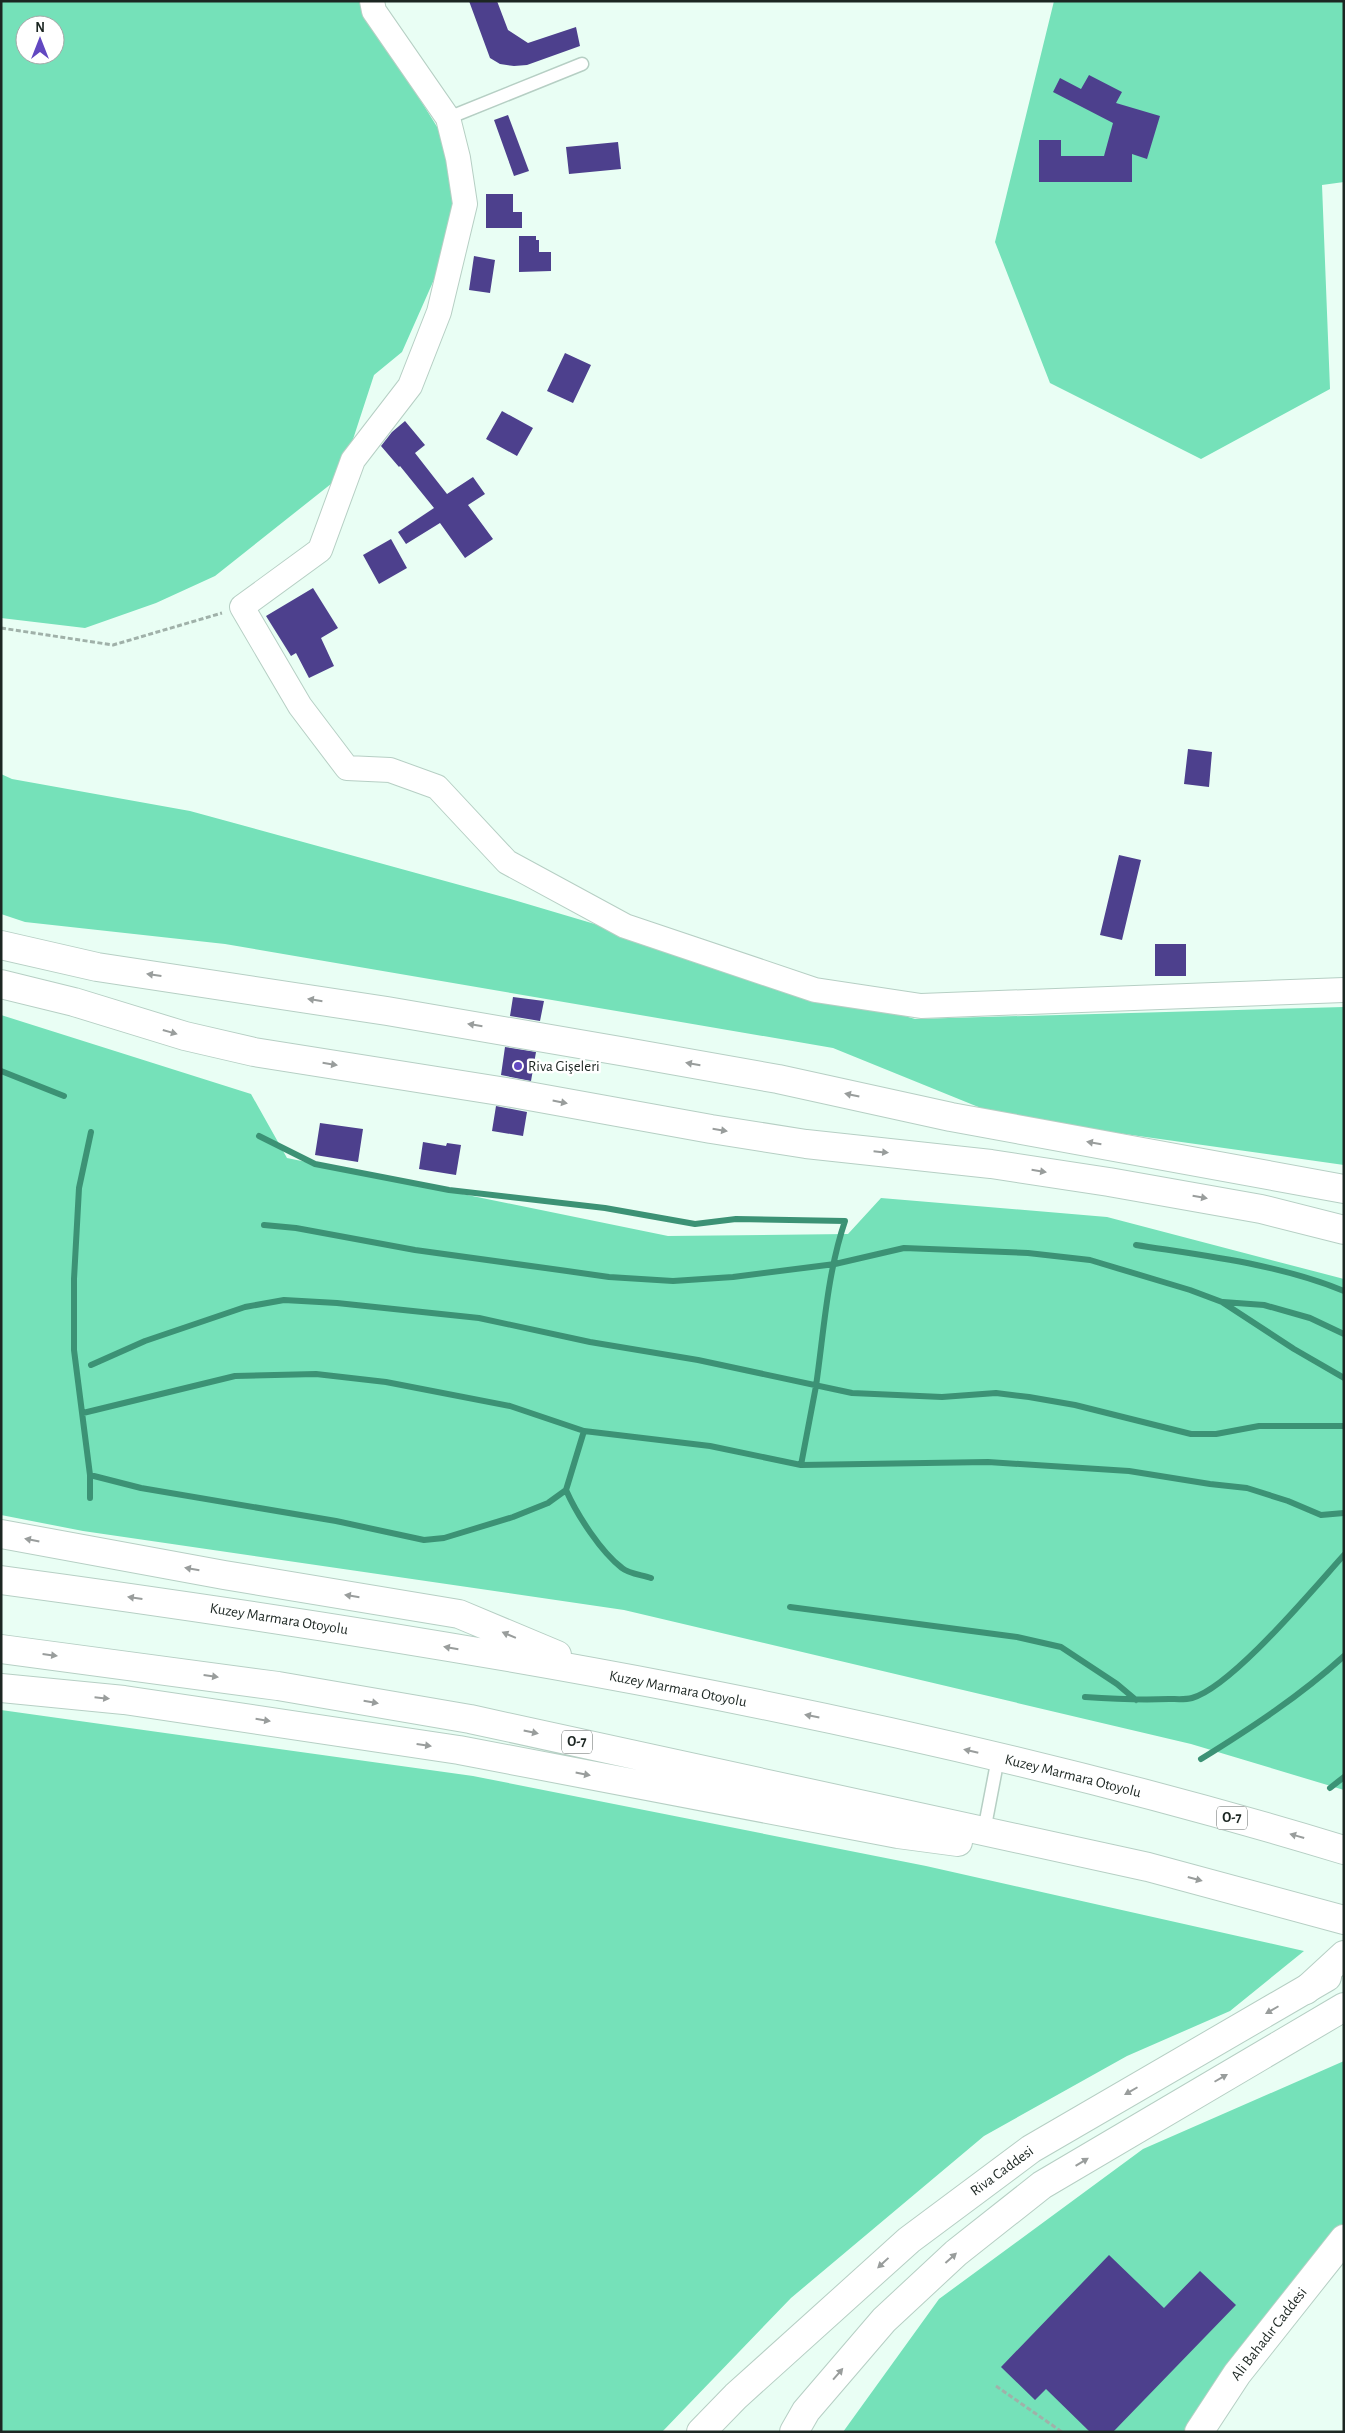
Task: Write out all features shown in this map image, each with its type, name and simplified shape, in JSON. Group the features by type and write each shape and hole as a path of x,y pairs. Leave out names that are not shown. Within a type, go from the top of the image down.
{"main road":[{"path":"1,946 97,967 579,1043 778,1079 951,1117 1344,1189"},
{"path":"1,984 74,1002 184,1036 254,1052 512,1093 787,1141 991,1164 1108,1182 1261,1209 1344,1230"},
{"path":"1,997 74,1002"},
{"path":"1142,1151 1198,1166 1312,1187 1344,1196"},
{"path":"1,1534 224,1575 459,1614 602,1674"},
{"name":"Kuzey Marmara Otoyolu","path":"1,1580 318,1625 602,1674 874,1728 1120,1787 1344,1850"},
{"name":"O-7","path":"1,1649 278,1686 470,1719 1148,1867 1344,1920"},
{"path":"1,1688 124,1700 261,1719 459,1750 898,1834 1148,1867"},
{"path":"1306,1990 1344,1955"},
{"name":"Riva Caddesi","path":"701,2432 792,2345 909,2240 1031,2149 1344,1968"},
{"path":"786,2432 800,2421 891,2313 956,2253 1042,2185 1344,2006"},
{"name":"Ali Bahadır Caddesi","path":"1199,2432 1237,2374 1344,2239"},
{"path":"716,2432 758,2388 792,2345"}],"street":[{"path":"372,1 374,11 448,118 458,158 465,204 439,312 410,386 353,460 320,550 242,607 300,706 348,768 390,770 437,787 507,862 625,926 815,990 921,1006 1344,990"}],"lane":[{"path":"448,118 582,64"},
{"path":"984,1831 998,1758"}],"path":[{"path":"1,628 113,644 242,607"},
{"path":"996,2386 1062,2432"}],"green space":[{"path":"1,1 366,1 367,14 439,130 454,184 448,248 402,352 374,375 341,476 215,576 156,603 85,628 1,618"},
{"path":"1054,1 1344,1 1344,182 1322,185 1330,389 1201,459 1050,383 995,242"},
{"path":"1,774 12,779 190,811 507,898 915,1019 1344,1007 1344,1165 1003,1117 833,1048 225,944 25,922 1,914"},
{"path":"1,1015 251,1094 287,1158 668,1236 848,1234 881,1198 1107,1217 1344,1279 1344,1790 1191,1744 624,1610 83,1531 1,1515"},
{"path":"1,1710 473,1776 926,1866 1304,1951 1230,2011 1127,2056 984,2136 791,2298 662,2432 1,2432"},
{"path":"1344,2061 1344,2259 1195,2432 843,2432 939,2299 1143,2149"}],"building":[{"path":"469,1 497,1 508,30 528,43 576,27 580,46 527,65 500,64 490,58"},
{"path":"1089,75 1122,92 1116,103 1160,116 1147,159 1132,154 1132,182 1039,182 1039,140 1061,140 1061,156 1104,156 1113,123 1053,92 1060,78 1081,89"},
{"path":"508,115 529,171 514,176 494,120"},
{"path":"618,142 621,169 569,174 566,147"},
{"path":"486,194 513,194 513,212 522,212 522,228 486,228"},
{"path":"519,236 536,236 536,240 539,240 539,252 551,252 551,271 519,272"},
{"path":"474,256 495,260 490,293 469,290"},
{"path":"565,353 591,365 573,403 547,391"},
{"path":"502,411 533,428 517,456 486,439"},
{"path":"405,421 425,445 415,453 447,494 473,477 485,494 468,505 493,539 465,558 440,523 406,544 398,532 434,508 381,446 392,432"},
{"path":"391,539 407,568 379,584 363,555"},
{"path":"313,588 338,628 321,638 334,666 309,678 296,653 291,656 266,616"},
{"path":"1188,749 1212,752 1209,787 1184,784"},
{"path":"1119,855 1141,860 1122,940 1100,935"},
{"path":"1155,944 1186,944 1186,976 1155,976"},
{"path":"513,997 544,1001 540,1021 510,1016"},
{"path":"505,1047 536,1052 531,1081 501,1075"},
{"path":"496,1106 527,1112 523,1136 492,1131"},
{"path":"320,1123 363,1129 358,1162 315,1155"},
{"path":"423,1142 446,1146 447,1143 461,1145 456,1175 419,1169"},
{"path":"1109,2255 1164,2308 1200,2271 1236,2305 1113,2432 1090,2432 1046,2389 1035,2400 1001,2367"}],"waterway":[{"path":"1,1071 64,1096"},
{"path":"90,1498 90,1475 74,1350 74,1279 79,1188 91,1132"},
{"path":"259,1136 315,1164 449,1190 605,1208 695,1224 736,1219 845,1221 830,1282 816,1386 801,1465"},
{"path":"264,1225 296,1228 415,1250 609,1277 673,1281 733,1277 835,1264 904,1248 1028,1253 1090,1260 1190,1290 1222,1302 1294,1349 1344,1378"},
{"path":"1136,1245 1268,1267 1344,1291"},
{"path":"91,1365 145,1341 245,1307 284,1300 337,1303 479,1318 590,1342 698,1360 852,1393 942,1397 996,1393 1029,1397 1075,1405 1191,1434 1216,1434 1259,1426 1344,1426"},
{"path":"1223,1302 1264,1305 1310,1318 1344,1334"},
{"path":"83,1413 235,1376 316,1374 386,1382 510,1406 584,1431 710,1446 801,1465 988,1462 1129,1471 1247,1488 1288,1501 1321,1515 1344,1513"},
{"path":"90,1475 141,1488 336,1521 424,1540 444,1538 513,1517 548,1503 566,1490 584,1431"},
{"path":"566,1490 576,1510 606,1553 628,1572 651,1578"},
{"path":"1085,1697 1183,1699 1192,1698 1209,1690 1250,1657 1344,1555"},
{"path":"790,1607 1017,1637 1061,1647 1117,1684 1136,1700"},
{"path":"1201,1759 1275,1711 1344,1656"},
{"path":"1330,1788 1344,1777"}],"place":[{"name":"Riva Gişeleri","path":"518,1066"}]}
